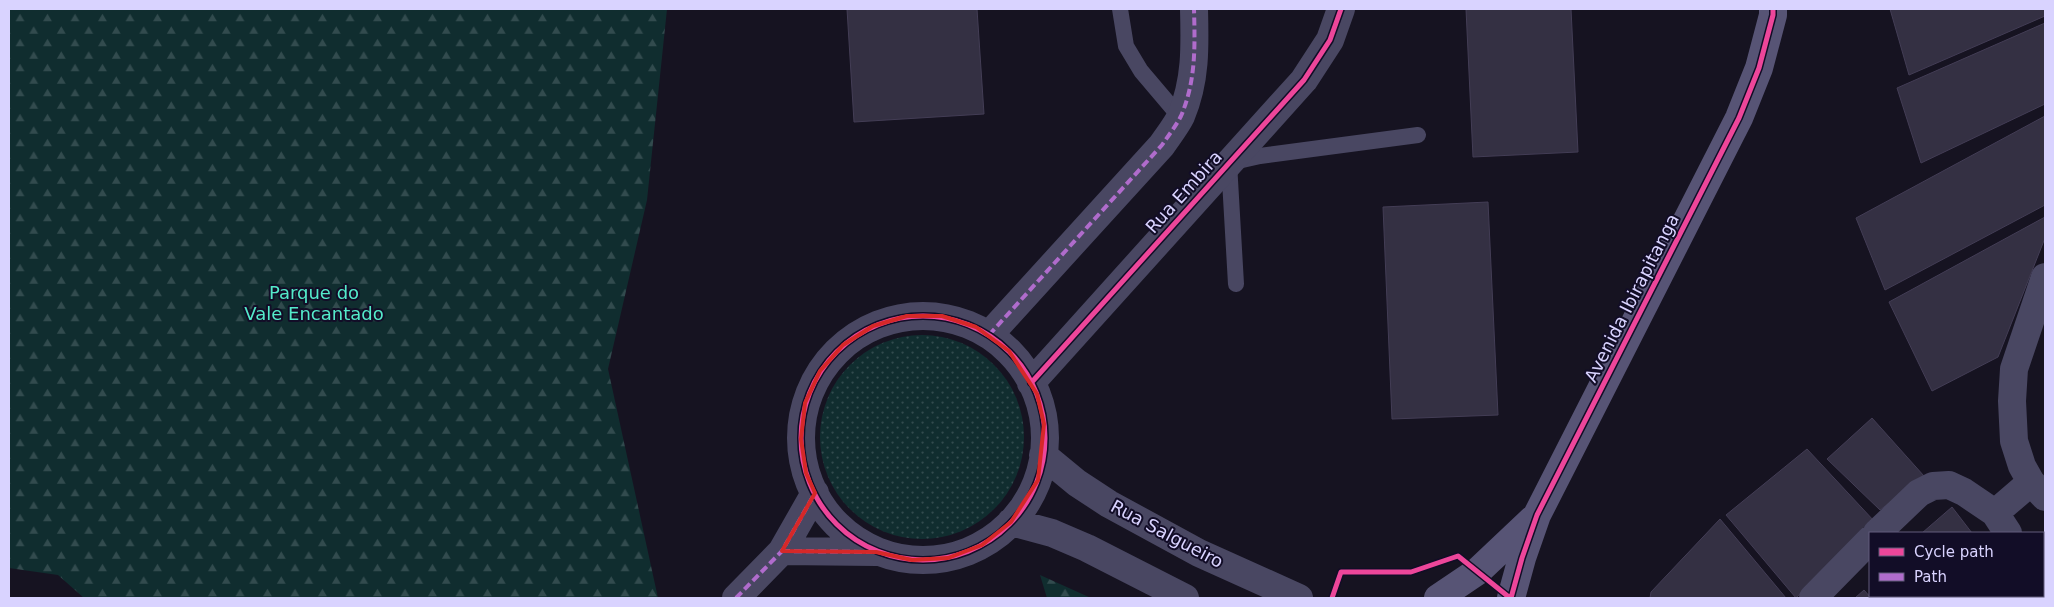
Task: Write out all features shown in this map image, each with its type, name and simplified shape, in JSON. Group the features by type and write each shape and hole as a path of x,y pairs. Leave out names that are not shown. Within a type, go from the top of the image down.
{"main road":[{"name":"Avenida Ibirapitanga","path":"1511,598 1537,515 1739,118 1759,68 1773,9"},
{"name":"Avenida Ibirapitanga","path":"1438,598 1488,562 1537,515"}],"street":[{"path":"989,335 1162,145 1180,117 1192,86 1195,48 1194,9"},
{"name":"Rua Embira","path":"1031,383 1304,80 1330,40 1341,9"},
{"path":"1878,532 1919,493 1933,486 1949,485 1964,492 2002,523 2038,489 2022,466 2014,441 2012,401 2014,369 2045,278"},
{"path":"782,551 876,552 912,560 948,558 982,545 1011,522 1038,480 1044,455 1044,424 1037,394 1022,367 1009,351 976,327 942,316 907,316 873,326 843,344 820,371 805,403 801,438 806,474 820,505 845,533 876,552"},
{"name":"Rua Salgueiro","path":"1044,455 1077,483 1109,504 1199,553 1299,598"},
{"path":"745,594 782,551 815,493"},
{"path":"1011,522 1052,533 1087,548 1185,598"},
{"path":"1813,598 1869,541"}],"lane":[{"path":"1120,9 1126,46 1142,71 1180,117"},
{"path":"1236,284 1229,163 1260,156 1418,134"}],"highlighted area":[{"path":"907,316 942,316 976,327 1009,351 1037,394 1044,424 1038,480 1011,522 982,545 948,558 912,560 876,552 782,551 815,493 806,473 801,439 805,403 820,371 843,345 873,326"}],"green space":[{"name":"Parque do Vale Encantado","path":"9,9 667,9 647,200 608,369 658,598 84,598 58,575 9,568"},
{"path":"922,335 942,337 970,347 987,358 1001,372 1016,398 1022,417 1024,437 1022,457 1012,485 1001,502 987,516 961,531 942,537 922,539 902,537 874,527 857,516 843,502 828,476 822,457 820,437 822,417 832,389 843,372 857,358 883,343 902,337"},
{"path":"1040,575 1091,598 1047,598"}],"building":[{"path":"847,9 977,9 984,114 854,122"},
{"path":"1466,9 1571,9 1578,152 1473,157"},
{"path":"1890,9 2045,9 2045,16 1909,75"},
{"path":"2045,23 2045,104 1921,163 1897,88"},
{"path":"2045,116 2045,205 1885,290 1856,218"},
{"path":"1488,202 1498,415 1392,419 1383,207"},
{"path":"2045,217 2045,238 1998,357 1932,391 1889,302"},
{"path":"1872,418 1924,476 1880,510 1827,459"},
{"path":"1807,449 1875,522 1796,598 1726,515"},
{"path":"1952,507 1971,532 1923,532"},
{"path":"1720,519 1786,598 1650,598 1651,592"},
{"path":"1864,590 1871,598 1855,598"},
{"path":"1885,597 1990,597 1990,598"}],"marked path":[{"path":"989,335 1162,145 1177,123 1186,103 1192,77 1194,63 1194,9"},
{"path":"736,598 782,551 815,493"},
{"path":"782,551 872,552"}],"cycle path":[{"path":"1031,383 1304,80 1330,40 1341,9"},
{"path":"1511,598 1537,515 1739,118 1759,68 1773,9"},
{"path":"923,316 947,319 970,326 991,337 1009,352 1024,370 1035,391 1042,414 1045,438 1042,462 1035,485 1024,506 1009,524 991,539 970,550 947,557 923,560 899,557 876,550 855,539 837,524 822,506 811,485 804,462 801,438 804,414 811,391 822,370 837,352 855,337 876,326 899,319 923,316"},
{"path":"1332,598 1341,572 1411,572 1458,556 1510,598"}]}
